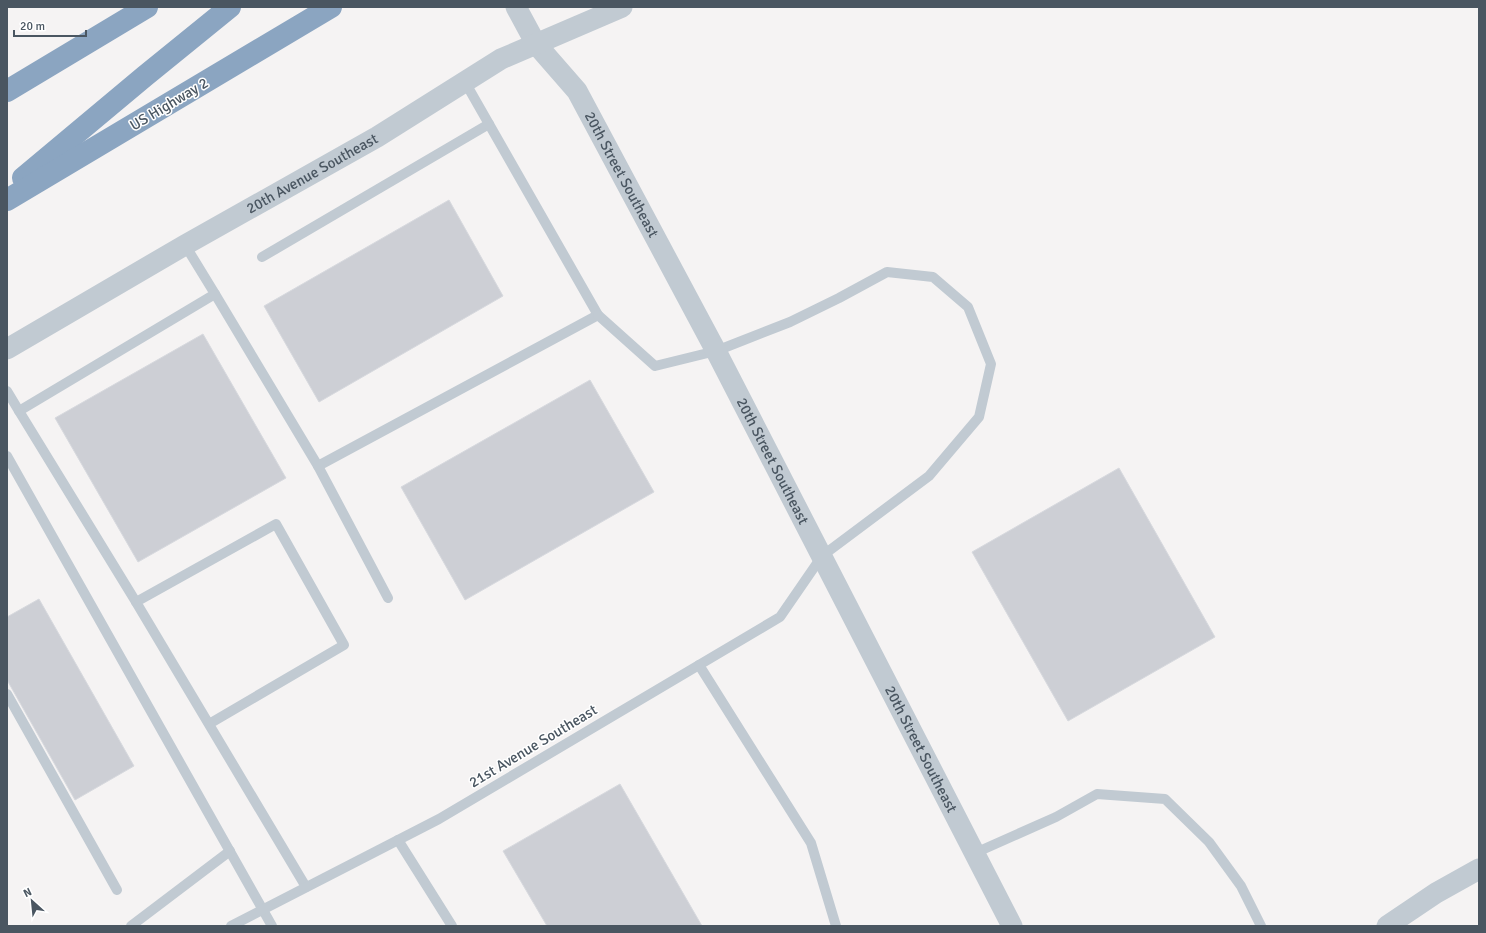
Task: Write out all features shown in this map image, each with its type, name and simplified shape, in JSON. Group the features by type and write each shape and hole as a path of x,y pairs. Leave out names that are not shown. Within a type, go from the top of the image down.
{"highway":[{"path":"7,91 147,7"},
{"path":"7,192 230,7"},
{"name":"US Highway 2","path":"7,200 331,7"}],"street":[{"name":"20th Street Southeast","path":"516,7 536,44 577,91 716,351 1012,926"},
{"name":"20th Avenue Southeast","path":"7,349 185,245 377,138 501,59 622,7"},
{"path":"1387,926 1436,893 1479,869"}],"lane":[{"path":"318,466 598,315 464,82"},
{"path":"262,257 488,124"},
{"path":"185,245 216,294 318,466 388,598"},
{"name":"21st Avenue Southeast","path":"232,926 439,819 780,617 822,556 928,476 979,417 991,364 968,307 933,277 886,272 839,298 790,322 716,351 655,366 598,315"},
{"path":"19,410 216,294"},
{"path":"7,391 136,602 306,887"},
{"path":"7,456 272,926"},
{"path":"136,602 276,524 344,645 209,724"},
{"path":"699,665 811,843 836,926"},
{"path":"7,694 117,890"},
{"path":"975,853 1056,817 1097,794 1165,799 1209,842 1241,886 1261,926"},
{"path":"398,840 452,926"},
{"path":"131,926 230,851"}],"building":[{"path":"449,200 503,296 319,402 264,306"},
{"path":"203,334 286,478 138,562 55,418"},
{"path":"590,380 654,492 465,600 401,487"},
{"path":"1119,468 1215,637 1068,721 972,552"},
{"path":"39,599 134,766 75,800 7,680 7,617"},
{"path":"620,784 702,926 547,926 503,851"}]}
